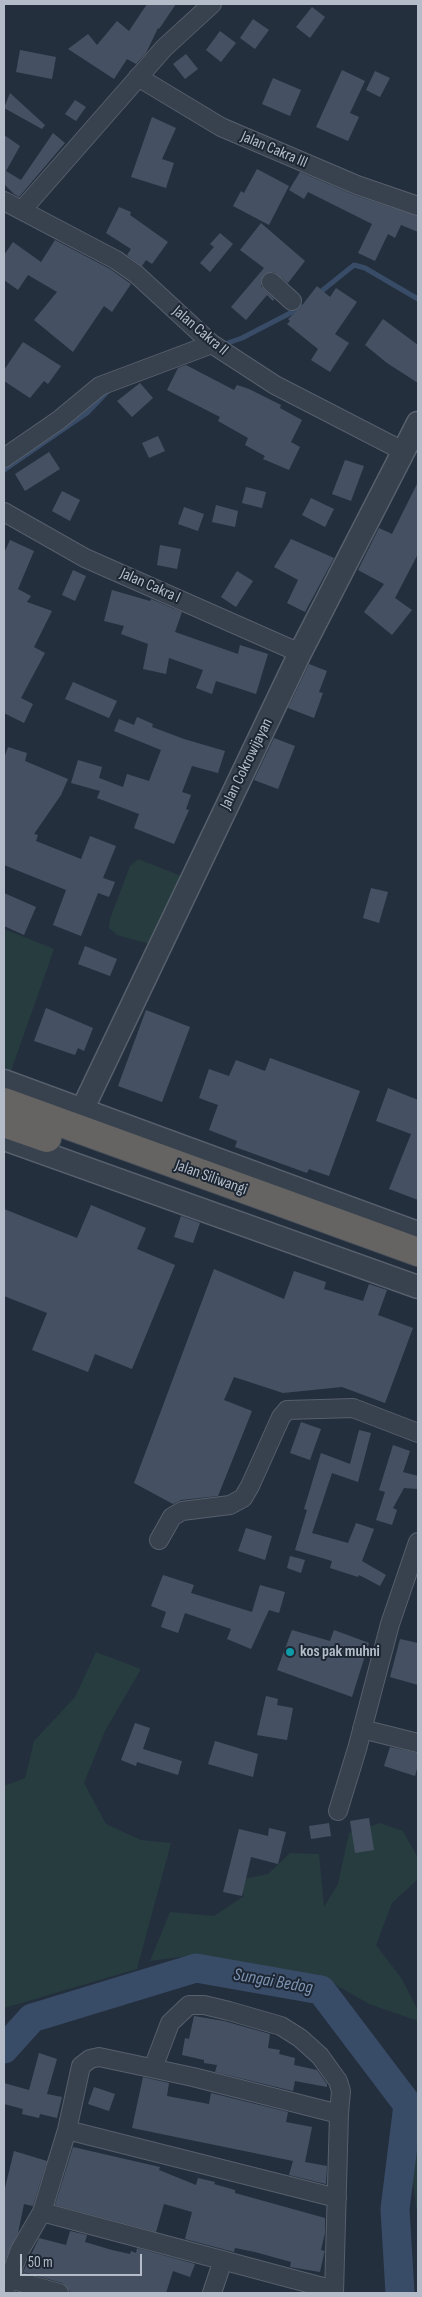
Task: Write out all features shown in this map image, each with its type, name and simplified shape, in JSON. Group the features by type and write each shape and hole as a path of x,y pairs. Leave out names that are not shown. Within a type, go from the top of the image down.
{"highway":[{"name":"Jalan Siliwangi","path":"4,1102 418,1252"},
{"name":"Jalan Siliwangi","path":"4,1123 418,1270"}],"street":[{"path":"22,210 164,48 212,4"},
{"name":"Jalan Cakra III","path":"138,77 221,127 358,185 418,206"},
{"name":"Jalan Cakra II","path":"4,201 84,242 136,274 215,346 236,360 301,399 403,451"},
{"path":"271,282 292,301"},
{"path":"5,457 59,420 100,386 215,346"},
{"name":"Jalan Cokrowijayan","path":"83,1108 300,653 418,424"},
{"name":"Jalan Cakra I","path":"4,512 85,558 300,653"},
{"path":"4,1081 83,1108 418,1233"},
{"path":"4,1139 418,1287"},
{"path":"159,1540 172,1517 182,1511 230,1505 242,1498 250,1486 281,1417 287,1410 353,1408 418,1433"},
{"path":"338,1811 390,1624 414,1571 418,1542"},
{"path":"362,1729 418,1743"},
{"path":"42,2212 334,2292 341,2091 338,2081 320,2056 300,2038 281,2026 204,2005 189,2005 170,2024 153,2068"},
{"path":"55,2293 7,2286 20,2250 42,2212 67,2130 81,2066 90,2059 99,2057 153,2068 339,2114"},
{"path":"67,2130 337,2198"},
{"path":"212,2293 222,2260"}],"green space":[{"path":"138,859 184,877 153,945 117,935 109,928 110,919 130,866"},
{"path":"4,929 54,949 10,1074 4,1072"},
{"path":"96,1652 141,1669 105,1731 84,1783 106,1824 141,1840 171,1843 137,1969 4,2008 4,1786 25,1778 34,1741 75,1697"},
{"path":"380,1823 403,1831 418,1858 418,1879 392,1903 376,1945 402,1979 418,2011 418,2021 369,2004 320,1976 248,1963 187,1956 150,1961 170,1912 214,1916 244,1896 239,1880 268,1874 290,1853 319,1854 324,1907 338,1884 349,1833"},
{"path":"418,2105 418,2220 409,2154"}],"building":[{"path":"147,4 176,4 158,28 146,53 136,64 127,59 114,79 68,49 88,34 97,45 117,21 129,31"},
{"path":"312,7 325,17 310,38 296,27"},
{"path":"253,19 269,30 255,49 240,38"},
{"path":"220,31 236,43 221,62 206,50"},
{"path":"20,50 56,57 52,79 16,72"},
{"path":"186,54 198,69 185,79 173,64"},
{"path":"342,70 365,81 350,113 359,117 348,141 316,127"},
{"path":"375,71 390,78 380,97 366,90"},
{"path":"273,78 301,90 290,116 262,104"},
{"path":"10,93 45,125 42,129 4,108"},
{"path":"75,100 86,107 76,121 65,114"},
{"path":"152,117 176,128 162,159 174,163 166,188 131,177"},
{"path":"53,133 65,143 19,197 4,184 4,135 20,146 6,171 21,180"},
{"path":"257,169 289,186 269,225 233,206 241,191 244,193"},
{"path":"300,172 354,195 418,216 418,232 401,225 395,238 388,234 375,261 358,253 372,224 308,192 304,199 289,190"},
{"path":"119,207 131,212 130,215 168,242 152,264 146,260 142,266 127,255 131,249 106,233"},
{"path":"261,223 305,261 288,283 274,272 264,275 261,286 274,299 273,301 267,295 246,320 231,307 264,268 240,250"},
{"path":"220,233 233,244 210,272 200,263 214,247 210,244"},
{"path":"55,240 110,269 131,284 112,312 104,306 73,352 34,320 57,292 28,275 18,290 4,280 4,255 13,242 41,262"},
{"path":"317,286 330,297 336,288 357,302 335,334 349,343 330,372 311,360 318,349 287,324 290,321 288,319 300,308"},
{"path":"383,319 418,345 418,383 387,363 365,345"},
{"path":"23,342 61,366 48,384 44,381 30,398 4,381 4,370"},
{"path":"186,365 234,390 237,385 249,389 281,405 280,408 302,420 291,442 300,447 289,470 263,459 265,456 245,445 248,438 218,421 220,417 167,390 178,368"},
{"path":"140,383 153,398 132,417 117,401"},
{"path":"158,436 165,451 149,458 142,443"},
{"path":"49,452 60,469 25,491 15,474"},
{"path":"345,460 364,466 351,501 332,494"},
{"path":"418,482 418,554 395,598 412,610 392,635 364,612 384,584 358,570 379,528 392,534"},
{"path":"246,487 266,492 262,508 242,503"},
{"path":"62,491 80,500 70,521 52,511"},
{"path":"311,498 334,509 325,527 302,515"},
{"path":"216,505 238,511 235,527 212,522"},
{"path":"184,507 204,514 198,531 178,524"},
{"path":"291,539 334,558 305,612 287,603 298,580 274,567"},
{"path":"10,540 34,551 18,589 31,596 27,602 52,611 34,647 45,653 21,698 33,704 24,723 4,713 4,553"},
{"path":"160,545 181,549 177,569 157,565"},
{"path":"73,570 86,576 75,601 62,595"},
{"path":"237,571 253,581 236,607 221,597"},
{"path":"112,590 150,601 151,599 182,612 175,632 238,654 240,645 268,654 256,694 216,681 212,694 196,688 203,670 169,658 166,674 143,669 148,644 121,634 124,626 104,621"},
{"path":"309,664 327,671 319,692 323,693 314,718 288,708"},
{"path":"73,682 117,701 109,718 65,699"},
{"path":"137,717 153,724 152,727 225,751 218,773 192,766 182,792 191,795 186,809 189,810 174,844 134,828 139,814 97,798 100,791 71,783 78,760 102,767 99,778 123,787 127,774 149,781 161,750 114,731 119,719 134,725"},
{"path":"274,738 295,746 278,789 254,780"},
{"path":"8,747 27,753 25,761 68,779 61,795 34,834 38,835 36,841 81,859 90,836 116,846 103,878 115,882 109,897 98,893 81,936 53,925 66,890 4,865 4,758"},
{"path":"371,888 388,892 379,923 363,918"},
{"path":"4,893 36,907 24,935 4,926"},
{"path":"85,946 117,959 110,976 78,964"},
{"path":"46,1008 93,1028 84,1051 78,1048 75,1055 34,1041"},
{"path":"146,1010 190,1027 162,1102 118,1086"},
{"path":"270,1058 360,1091 329,1176 309,1169 307,1173 235,1147 237,1141 209,1130 218,1105 199,1098 209,1069 229,1076 236,1060 265,1071"},
{"path":"388,1088 418,1100 418,1200 389,1189 411,1134 376,1121"},
{"path":"91,1205 146,1228 137,1249 175,1265 132,1369 95,1354 88,1372 32,1350 47,1313 4,1296 4,1209 77,1238"},
{"path":"181,1216 200,1223 193,1243 174,1237"},
{"path":"214,1269 284,1299 294,1271 326,1282 324,1289 363,1301 369,1284 387,1290 378,1315 413,1328 385,1403 342,1387 283,1393 234,1377 224,1400 252,1411 218,1496 181,1500 173,1504 134,1483"},
{"path":"301,1422 321,1429 310,1460 290,1453"},
{"path":"359,1430 371,1433 358,1482 332,1473 312,1533 348,1543 356,1523 374,1529 362,1561 386,1575 380,1586 359,1575 358,1577 330,1568 332,1561 295,1550 307,1510 304,1509 321,1453 350,1464"},
{"path":"393,1445 410,1451 403,1472 418,1476 418,1489 404,1488 393,1508 397,1510 392,1525 376,1520 385,1492 379,1490"},
{"path":"246,1528 272,1536 265,1560 238,1551"},
{"path":"290,1556 305,1560 301,1573 287,1568"},
{"path":"163,1575 194,1585 191,1593 252,1612 260,1585 285,1592 279,1613 269,1610 251,1649 227,1639 231,1629 185,1613 178,1633 161,1627 166,1612 151,1606"},
{"path":"292,1630 330,1641 334,1630 369,1643 352,1697 277,1670"},
{"path":"400,1639 418,1643 418,1685 390,1677"},
{"path":"266,1696 278,1699 277,1705 293,1708 287,1740 257,1735"},
{"path":"135,1723 150,1728 143,1749 182,1761 178,1775 137,1762 136,1766 121,1760"},
{"path":"215,1741 258,1754 253,1777 208,1764"},
{"path":"390,1747 418,1753 418,1765 415,1776 384,1766"},
{"path":"369,1818 374,1850 355,1853 350,1821"},
{"path":"329,1823 331,1836 311,1839 309,1826"},
{"path":"269,1828 286,1832 278,1864 251,1857 242,1896 223,1892 239,1829 268,1836"},
{"path":"194,2016 224,2021 270,2034 268,2048 280,2050 279,2054 295,2058 294,2065 317,2070 327,2084 327,2087 295,2081 293,2091 215,2072 217,2065 204,2063 204,2060 182,2055 185,2038 189,2039"},
{"path":"39,2053 57,2059 47,2094 62,2097 57,2118 40,2114 39,2118 22,2114 23,2109 4,2104 4,2083 29,2090"},
{"path":"143,2077 169,2083 167,2096 209,2104 211,2093 288,2112 286,2122 312,2127 305,2162 327,2166 326,2184 289,2175 293,2161 132,2128"},
{"path":"94,2087 115,2094 109,2111 88,2104"},
{"path":"73,2147 160,2167 159,2170 196,2185 198,2178 215,2182 214,2184 235,2190 235,2193 325,2218 325,2233 321,2250 325,2251 320,2272 290,2267 291,2262 255,2252 235,2248 234,2252 185,2239 192,2212 164,2204 156,2232 55,2205"},
{"path":"14,2151 47,2161 33,2206 24,2204 18,2233 4,2263 4,2192"},
{"path":"70,2231 87,2235 85,2242 112,2250 130,2254 131,2251 136,2253 137,2248 195,2264 190,2277 173,2271 166,2293 71,2293 62,2283 23,2272 39,2238 66,2245"}],"waterway":[{"path":"318,294 354,265 365,268 418,299"},
{"path":"222,345 242,338 302,307"},
{"path":"4,470 87,413 110,389"},
{"name":"Sungai Bedog","path":"4,2049 32,2018 196,1968 321,1990 408,2105 395,2209 400,2293"}],"place":[{"name":"kos pak muhni","path":"290,1652"}]}
